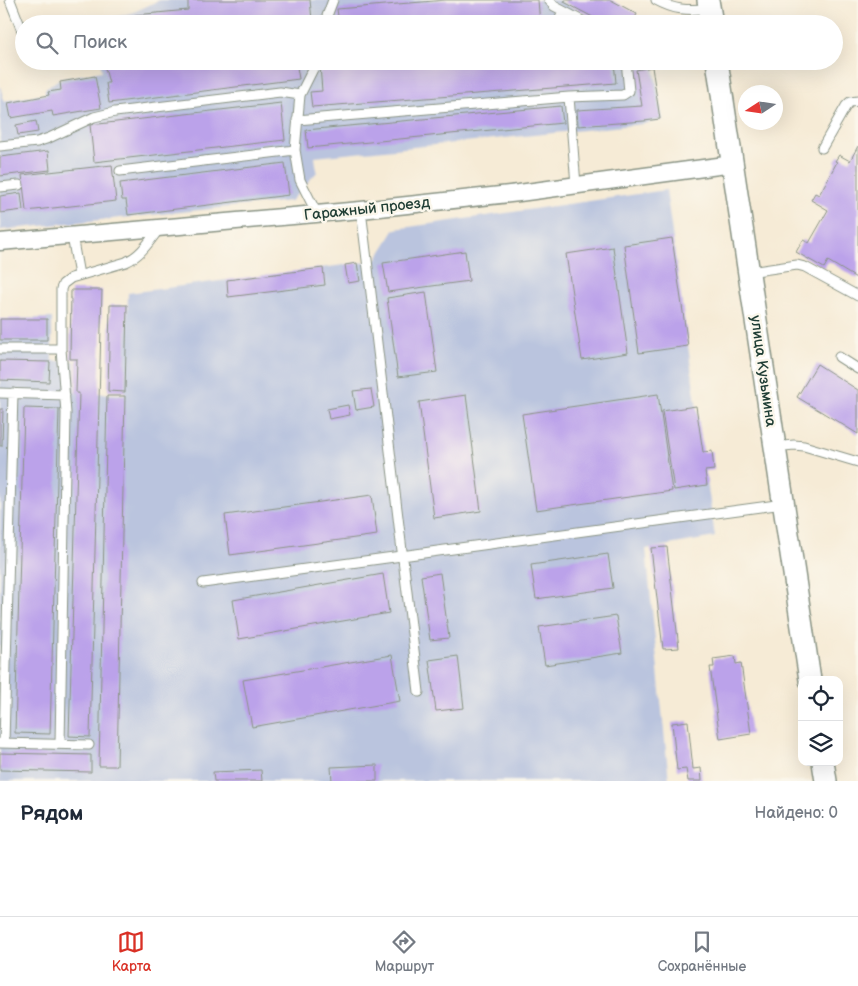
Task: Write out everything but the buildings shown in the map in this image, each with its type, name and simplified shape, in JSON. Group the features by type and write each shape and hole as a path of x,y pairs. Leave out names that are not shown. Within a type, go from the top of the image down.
{"street":[{"name":"улица Кузьмина","path":"718,70 809,676"},
{"name":"Гаражный проезд","path":"0,242 361,210 576,185 733,164"},
{"path":"824,766 826,781"}],"lane":[{"path":"10,0 16,15"},
{"path":"327,15 333,0"},
{"path":"548,0 554,6 571,15"},
{"path":"656,0 680,10 710,11"},
{"path":"561,15 563,11"},
{"path":"313,70 300,96 295,150 300,180 317,214"},
{"path":"297,120 569,96 623,95 627,94 630,86 627,70"},
{"path":"0,146 37,142 94,117 115,112 280,92 300,96"},
{"path":"569,96 576,185"},
{"path":"822,148 846,106 850,102 858,101"},
{"path":"120,171 295,150"},
{"path":"0,187 19,184"},
{"path":"361,210 419,692"},
{"path":"60,744 66,413 61,349 62,289 66,280 134,258 159,229"},
{"path":"72,236 79,276"},
{"path":"748,272 797,265 805,267 858,296"},
{"path":"0,349 61,349"},
{"path":"839,357 858,369"},
{"path":"0,393 65,395"},
{"path":"13,393 2,743 89,745"},
{"path":"774,447 804,446 858,462"},
{"path":"203,583 783,504"}],"shaded area":[{"path":"160,0 558,0 586,15 123,15"},
{"path":"655,70 663,120 643,124 315,157 317,172 291,201 0,230 0,86 4,101 45,94 45,89 59,79 102,71"},
{"path":"666,190 715,537 646,549 669,781 0,781 0,319 52,318 52,361 75,361 75,393 125,394 128,293 375,261 395,229"}]}
